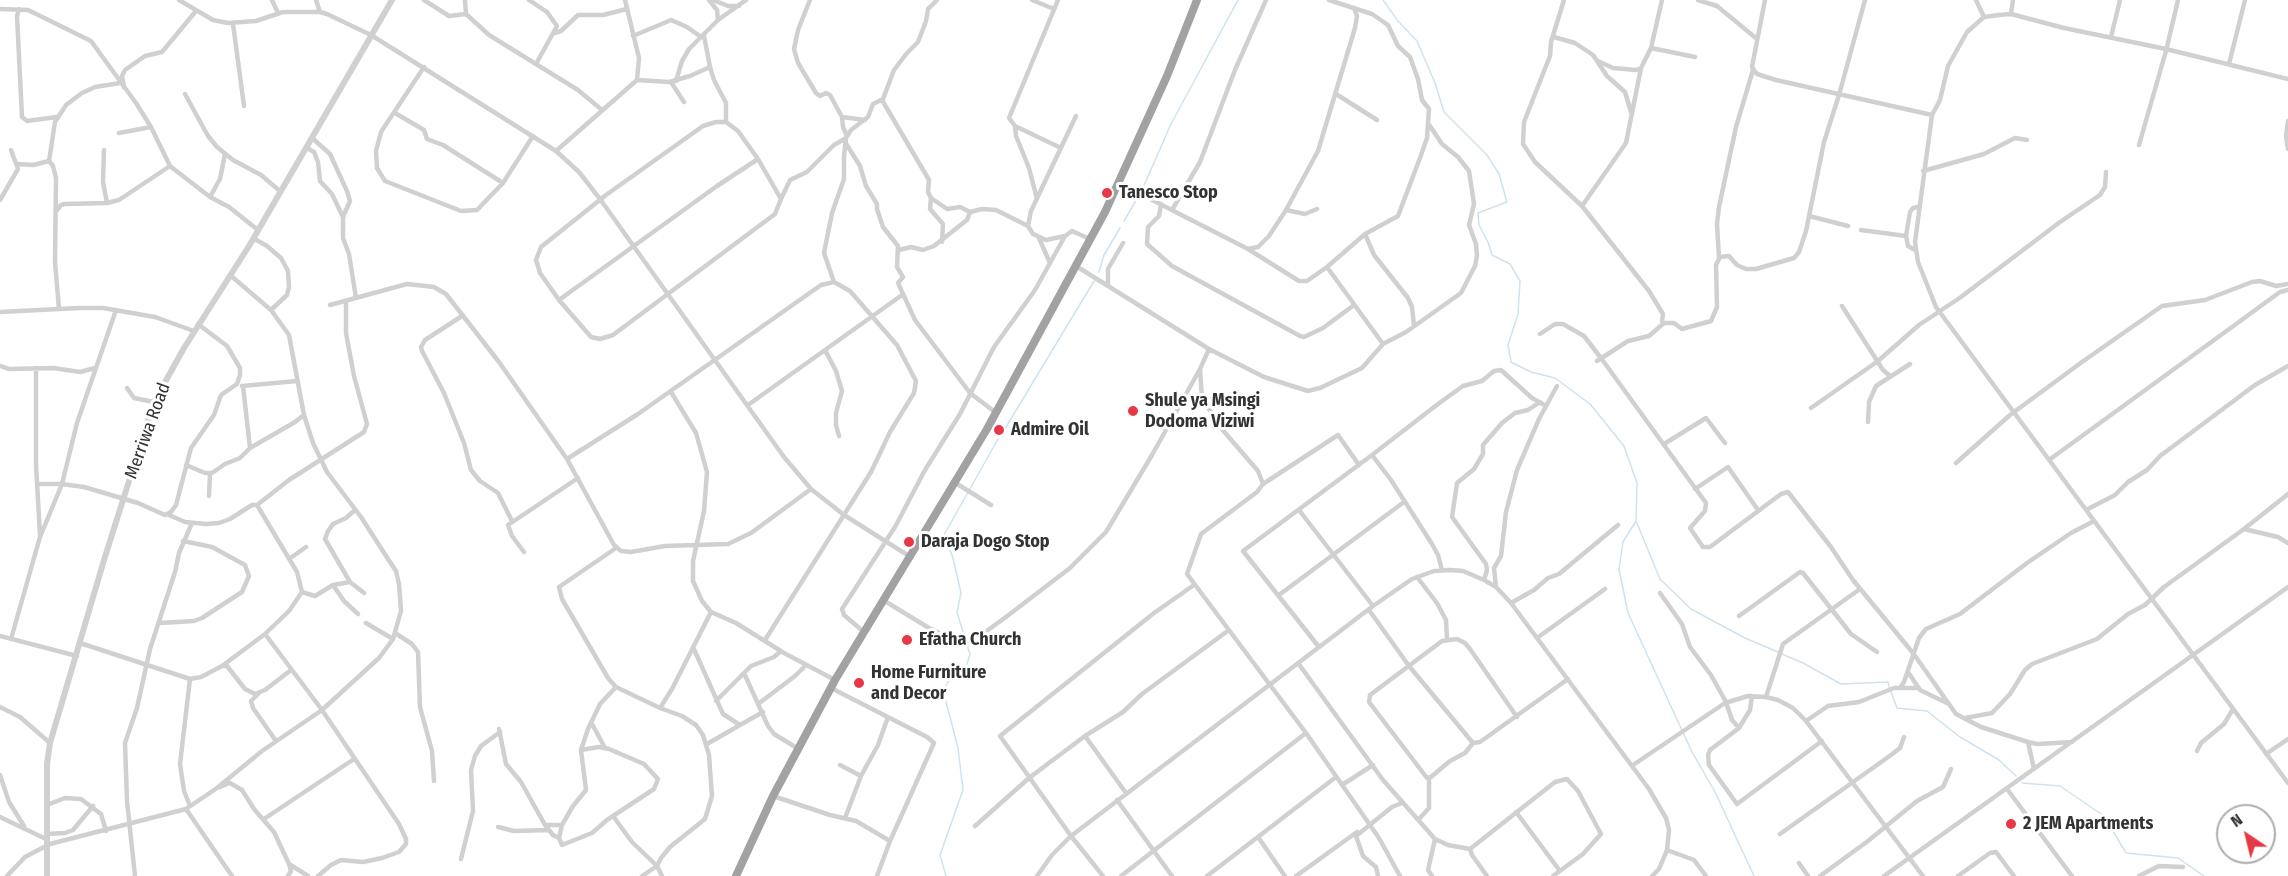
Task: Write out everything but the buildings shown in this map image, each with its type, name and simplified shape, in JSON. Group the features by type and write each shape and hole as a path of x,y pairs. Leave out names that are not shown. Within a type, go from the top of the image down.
{"highway":[{"path":"736,876 797,748 909,556 958,485 995,412 1076,266 1119,183 1167,76 1197,0"}],"street":[{"path":"179,0 213,20 234,24 256,21 278,13 320,12 371,36 424,67 556,151 579,172 600,199 784,457 811,489 844,515 909,556"},
{"path":"272,0 278,13"},
{"path":"316,0 320,12"},
{"name":"Merriwa Road","path":"47,876 47,764 50,743 154,402 162,384 198,324 281,192 392,0"},
{"path":"424,0 449,16 466,14"},
{"path":"465,0 466,14 489,35 578,90 602,110"},
{"path":"529,0 537,3 557,26 536,64"},
{"path":"556,151 637,80 639,58 625,0"},
{"path":"711,0 728,6 739,6"},
{"path":"711,0 717,10 718,20"},
{"path":"676,81 684,56 718,20 746,0"},
{"path":"810,0 798,30 795,56 812,88 820,96 826,93 830,95 842,117 846,138 860,166 866,186 877,204 883,227 899,250 897,267 903,277 898,283 902,295 927,338 970,393 995,412"},
{"path":"780,199 758,159 738,131 726,123 716,122 703,126 600,199 546,242 538,253 537,267 559,300 588,335 600,339 612,335 771,219 779,207 780,199 790,180 809,170 834,145 846,138 865,120 873,104 882,100 894,70 918,42 928,9 937,0"},
{"path":"1032,0 1054,9"},
{"path":"1058,0 1010,114 1010,120 1015,126 1061,148"},
{"path":"1172,210 1200,162 1235,70 1266,0"},
{"path":"1119,183 1248,249 1299,281 1307,281 1365,234 1393,220 1402,211 1420,158 1429,109 1422,100 1410,57 1398,46 1392,32 1383,21 1372,14 1329,0"},
{"path":"1564,0 1550,56 1524,122 1523,144 1535,162 1582,206 1649,291 1663,314 1662,321 1665,323"},
{"path":"1582,206 1626,143 1641,68 1651,48 1662,0"},
{"path":"1698,0 1717,6 1757,39"},
{"path":"1717,307 1714,302 1715,264 1720,256 1717,227 1719,207 1736,127 1753,70 1765,0"},
{"path":"1599,360 1631,339 1649,336 1665,323 1674,323 1682,329 1710,322 1717,307 1716,266 1720,257 1729,256 1737,265 1746,269 1756,269 1794,258 1802,249 1824,142 1865,0"},
{"path":"1976,0 1984,17"},
{"path":"2011,14 2013,0"},
{"path":"2111,37 2120,0"},
{"path":"2139,145 2178,0"},
{"path":"2229,64 2245,0"},
{"path":"14,2 17,16 22,117 27,121 57,117"},
{"path":"1248,249 1254,249 1263,243 1286,210 1318,151 1355,28 1357,16 1354,8"},
{"path":"0,9 31,11 91,41 151,127 164,158 170,166 258,230"},
{"path":"555,33 578,15 603,15 627,9"},
{"path":"122,85 125,70 145,56 162,52 196,11"},
{"path":"2288,79 2011,14 1984,17 1970,28 1951,60 1940,100 1932,115 1915,229 1915,250 1924,280 1940,312 2288,783"},
{"path":"633,36 671,20 702,37 714,80 726,103 726,123"},
{"path":"234,24 244,106"},
{"path":"1554,37 1575,43 1598,61 1613,68 1636,70 1641,68"},
{"path":"1651,48 1695,57"},
{"path":"1598,61 1607,76 1625,92 1631,113"},
{"path":"424,67 381,132 376,151 377,168 381,177 389,183 461,211 477,210 503,183 533,136"},
{"path":"637,80 676,81 710,67"},
{"path":"1753,70 1766,77 1932,115"},
{"path":"669,82 673,83 684,102"},
{"path":"59,309 55,263 55,172 49,161 53,128 57,117 66,105 82,93 95,87 122,85"},
{"path":"185,94 208,136 225,154 261,175 281,192"},
{"path":"1336,94 1377,120"},
{"path":"882,100 929,180 931,212 944,228 942,242"},
{"path":"394,113 424,130 427,140 443,145 503,183"},
{"path":"1028,226 1037,199 1076,116"},
{"path":"842,117 865,120"},
{"path":"2288,121 2286,136 2288,149"},
{"path":"1076,266 1209,349 1264,377 1308,391 1320,388 1362,368 1383,344 1402,335 1461,293 1475,266 1476,244 1469,225 1474,204 1469,171 1458,157 1442,144 1428,123"},
{"path":"1015,126 1016,136 1029,168 1037,199"},
{"path":"119,133 151,127"},
{"path":"312,138 330,154 350,201 343,217 343,238 349,254 356,298"},
{"path":"765,640 871,472 915,387 914,375 897,345 850,291 834,282 824,253 832,213 844,179 846,138"},
{"path":"1923,171 1984,154 2015,138 2027,140"},
{"path":"307,148 314,152 318,162 320,181 332,194 343,217"},
{"path":"0,200 13,181 17,164 11,150"},
{"path":"104,150 103,182 107,204"},
{"path":"210,197 222,174 225,154"},
{"path":"559,300 758,159"},
{"path":"17,164 33,165 49,161"},
{"path":"56,211 65,204 107,204 119,200 170,166"},
{"path":"1811,408 1878,361 1919,325 2100,195 2105,187 2106,171"},
{"path":"931,198 947,209 960,207 970,212 991,209 1028,226 1033,234 1046,240 1065,236"},
{"path":"1161,204 1159,216 1148,227 1147,244 1172,266 1300,336 1304,337 1323,328 1354,305"},
{"path":"1915,250 1908,246 1906,236 1910,212 1913,208 1918,207"},
{"path":"1286,210 1305,214 1317,209"},
{"path":"899,250 911,247 925,249 942,242 968,220 970,212"},
{"path":"1809,216 1848,226"},
{"path":"1861,230 1906,236"},
{"path":"864,632 844,615 842,609 886,541 994,347 1035,290 1065,236 1074,231 1090,239"},
{"path":"1365,234 1374,255 1408,298 1412,307 1414,326"},
{"path":"253,238 281,258 288,271 287,295 271,310"},
{"path":"1039,238 1050,263"},
{"path":"1108,284 1108,269 1123,243"},
{"path":"1327,267 1383,344"},
{"path":"0,817 24,826 46,841 106,831 188,808 276,741 322,710 379,658 394,636 401,611 396,571 321,461 304,415 289,335 271,310 230,275"},
{"path":"1956,463 2014,412 2162,306 2205,300 2252,282 2260,281 2276,286 2288,284"},
{"path":"567,459 671,392 795,306 815,289 834,282"},
{"path":"330,305 407,285 422,284 434,287 446,294 499,362 567,459 616,548 621,551 631,552 665,546 728,544 741,538 811,489"},
{"path":"2049,460 2280,292 2288,290"},
{"path":"748,405 902,295"},
{"path":"37,484 84,487 192,523 219,523 240,514 252,505 257,505 289,480 321,461 367,428 347,340 346,301"},
{"path":"1842,306 1890,376"},
{"path":"0,312 59,309 116,310 155,317 194,331"},
{"path":"11,639 40,537 62,484 77,423 116,310"},
{"path":"462,316 425,340 421,347 444,393 464,443 470,469 480,481 498,493 512,521"},
{"path":"169,515 176,505 191,448 208,425 221,395 237,384 240,370 231,352 220,340 198,324"},
{"path":"1539,334 1555,324 1563,324 1584,336 1599,360 1706,503 1705,511 1690,528 1703,547 1707,548 1781,494 1788,492 1792,494 1860,589 1913,653 1956,714 1981,727 2028,742 2037,744 2072,742"},
{"path":"883,600 929,628 946,636 960,638 981,635 1038,592 1094,546 1106,532 1152,455 1209,349"},
{"path":"825,350 841,381 842,391 836,413 839,436"},
{"path":"1868,422 1868,408 1873,391 1880,383 1910,364"},
{"path":"0,366 9,369 53,368 80,372 95,368"},
{"path":"2086,510 2120,491 2128,482 2147,470 2160,456 2254,385 2288,366"},
{"path":"36,368 40,537"},
{"path":"1200,369 1202,398 1221,428 1258,471 1263,484"},
{"path":"1319,647 1243,551 1438,404 1464,386 1482,381 1498,369 1546,406"},
{"path":"237,384 243,386 297,381"},
{"path":"243,386 250,448"},
{"path":"1496,587 1494,568 1501,556 1506,512 1515,478 1539,418 1557,386"},
{"path":"127,388 134,398 154,402"},
{"path":"671,392 696,433 706,465 704,511 696,546 693,581 702,601 711,612 736,623 781,651 835,680"},
{"path":"1484,580 1486,564 1452,517 1457,483 1474,469 1483,454 1483,445 1502,423 1515,413 1528,410 1540,402"},
{"path":"210,474 240,458 250,448 304,415"},
{"path":"1664,444 1706,418 1725,443"},
{"path":"1359,465 1338,435 1263,484 1257,492 1201,534 1187,574 1306,733 1369,823 1400,876"},
{"path":"1372,455 1391,480 1436,551 1442,570"},
{"path":"186,465 210,474"},
{"path":"1695,489 1728,467 1758,510"},
{"path":"209,496 210,474"},
{"path":"524,552 509,531 508,525 578,478"},
{"path":"958,485 991,505"},
{"path":"1965,718 1992,713 2010,694 2025,670 2032,664 2091,642 2114,627 2128,614 2151,600 2164,587 2244,530 2288,494"},
{"path":"1279,595 1404,502"},
{"path":"80,643 190,679 201,678 222,666 265,634 289,611 302,592 297,572 257,505"},
{"path":"355,510 346,518 333,524 325,539 350,582 364,593"},
{"path":"1299,510 1334,554 1409,666 1473,743"},
{"path":"1900,688 1919,638 1926,629 1960,614 2071,533 2094,521"},
{"path":"135,876 129,825 125,742 183,541 192,523"},
{"path":"1511,603 1534,590 1548,578 1559,574 1618,525"},
{"path":"2244,530 2278,537 2288,543"},
{"path":"160,623 194,621 202,618 242,592 249,576 245,565 212,547 183,541"},
{"path":"289,559 306,548"},
{"path":"616,548 559,587 562,599 608,678 616,687 682,716 696,725 707,744 710,755 712,796 708,815 670,847 657,866 642,876"},
{"path":"1037,876 1052,855 1071,836 1270,684 1371,608 1417,577 1442,570 1463,571 1496,587 1511,603 1633,765 1665,818 1669,830 1667,850 1659,869 1652,876"},
{"path":"1739,616 1800,572 1851,634 1877,652"},
{"path":"1417,577 1437,603 1446,620 1447,639"},
{"path":"302,592 315,596 333,585 350,582"},
{"path":"333,585 344,601 358,614"},
{"path":"1103,876 1001,740 1001,734 1194,585"},
{"path":"1884,876 2288,587"},
{"path":"1766,697 1783,644 1860,589"},
{"path":"1537,638 1605,590"},
{"path":"1660,593 1682,624 1690,646 1726,702 1732,720 1740,728"},
{"path":"660,708 711,612"},
{"path":"366,623 412,644 418,652 420,707 432,751 434,781"},
{"path":"975,826 1029,778 1085,736 1123,712 1142,694 1229,630"},
{"path":"265,634 322,710 399,824 406,839 406,844 399,852 363,862 341,860 318,876"},
{"path":"0,636 77,656"},
{"path":"1429,778 1369,702 1373,691 1442,640 1457,639 1465,643 1517,717"},
{"path":"693,647 723,714 740,725"},
{"path":"716,701 753,665 774,657 781,651"},
{"path":"1298,663 1402,803 1435,839 1448,845 1470,849 1556,782 1567,779 1571,782 1601,834 1583,855 1553,876"},
{"path":"758,704 806,665"},
{"path":"222,666 230,667 247,692 258,694"},
{"path":"276,741 253,708 251,700 291,670"},
{"path":"1908,672 1919,688 1947,703"},
{"path":"744,673 768,726 774,734 797,748"},
{"path":"190,679 180,765 184,791 188,808 232,876"},
{"path":"1429,778 1450,761 1466,753 1473,743 1480,742 1568,679"},
{"path":"559,838 562,825 586,790 581,750 591,722 600,704 616,687"},
{"path":"831,688 927,737 934,744 890,841 877,876"},
{"path":"1806,721 1828,706 1859,702 1900,688 1919,688"},
{"path":"1752,696 1750,710 1740,728 1710,750 1708,755 1709,765 1737,804 1822,741"},
{"path":"1633,765 1726,702 1752,696 1766,697 1787,704 1806,721 1822,741 1923,876"},
{"path":"0,707 20,717 50,743"},
{"path":"2197,751 2201,742 2224,724 2233,709"},
{"path":"707,744 763,712"},
{"path":"845,818 888,717"},
{"path":"591,722 605,748"},
{"path":"461,859 473,807 471,770 474,756 481,746 499,731 506,764 521,782 547,827 559,838 562,845 592,833 654,789 658,779 639,761 605,748 581,750"},
{"path":"1121,876 1306,733"},
{"path":"1085,736 1126,794"},
{"path":"1780,834 1900,748 1904,737"},
{"path":"2266,754 2288,739"},
{"path":"2028,742 2034,769"},
{"path":"264,819 354,759"},
{"path":"840,765 861,776"},
{"path":"1342,785 1373,765"},
{"path":"1820,876 1917,801 1943,786 1951,769"},
{"path":"0,775 9,802 24,826"},
{"path":"1207,876 1336,777"},
{"path":"1419,819 1430,808 1429,778"},
{"path":"217,788 228,783 242,790 280,843 291,871 288,876"},
{"path":"2007,789 2072,876"},
{"path":"773,796 856,821 890,841"},
{"path":"47,805 60,799 81,799 101,814 106,831"},
{"path":"1117,800 1172,876"},
{"path":"1296,876 1392,807 1402,803"},
{"path":"7,876 25,857 46,841 73,830 93,806"},
{"path":"1516,812 1560,871"},
{"path":"613,816 632,842 657,866 662,876"},
{"path":"498,827 513,831 562,825"},
{"path":"1359,831 1356,839 1359,848 1366,860 1376,867 1378,876"},
{"path":"1258,837 1285,876"},
{"path":"1432,876 1428,870 1435,839"},
{"path":"1470,849 1487,876"},
{"path":"1667,850 1694,860 1706,876"},
{"path":"1958,876 1990,853 1996,852 2014,876"},
{"path":"1798,863 1808,876"},
{"path":"289,864 308,876"},
{"path":"2139,876 2159,866 2183,867"}],"waterway":[{"path":"1142,190 1171,124 1238,0"},
{"path":"1383,0 1398,21 1417,41 1435,83 1444,112 1487,155 1499,174 1507,202 1478,213 1479,225 1492,255 1510,264 1520,281 1518,314 1508,345 1511,362 1531,372 1555,378 1590,404 1624,446 1637,483 1636,521 1660,579 1691,609 1745,638 1778,652"},
{"path":"1124,221 1138,197"},
{"path":"1099,272 1104,255 1120,228"},
{"path":"1003,432 1094,281"},
{"path":"964,635 957,612 961,593 953,558 944,535 998,439"},
{"path":"1636,521 1623,542 1619,569 1628,613 1692,752 1715,792 1754,876"},
{"path":"946,876 940,855 963,790 958,748 944,694 947,683 966,667 970,654 965,639"},
{"path":"1782,654 1841,684 1888,682 1889,687"},
{"path":"1891,692 1897,708 1927,711 1960,737 1999,760 2016,776"},
{"path":"2022,783 2060,786 2104,816 2126,853 2178,858 2204,876"}],"place":[{"name":"Tanesco Stop","path":"1107,193"},
{"name":"Shule ya Msingi Dodoma Viziwi","path":"1133,411"},
{"name":"Admire Oil","path":"999,430"},
{"name":"Daraja Dogo Stop","path":"909,542"},
{"name":"Efatha Church","path":"907,640"},
{"name":"Home Furniture and Decor","path":"859,683"},
{"name":"2 JEM Apartments","path":"2011,824"}]}
